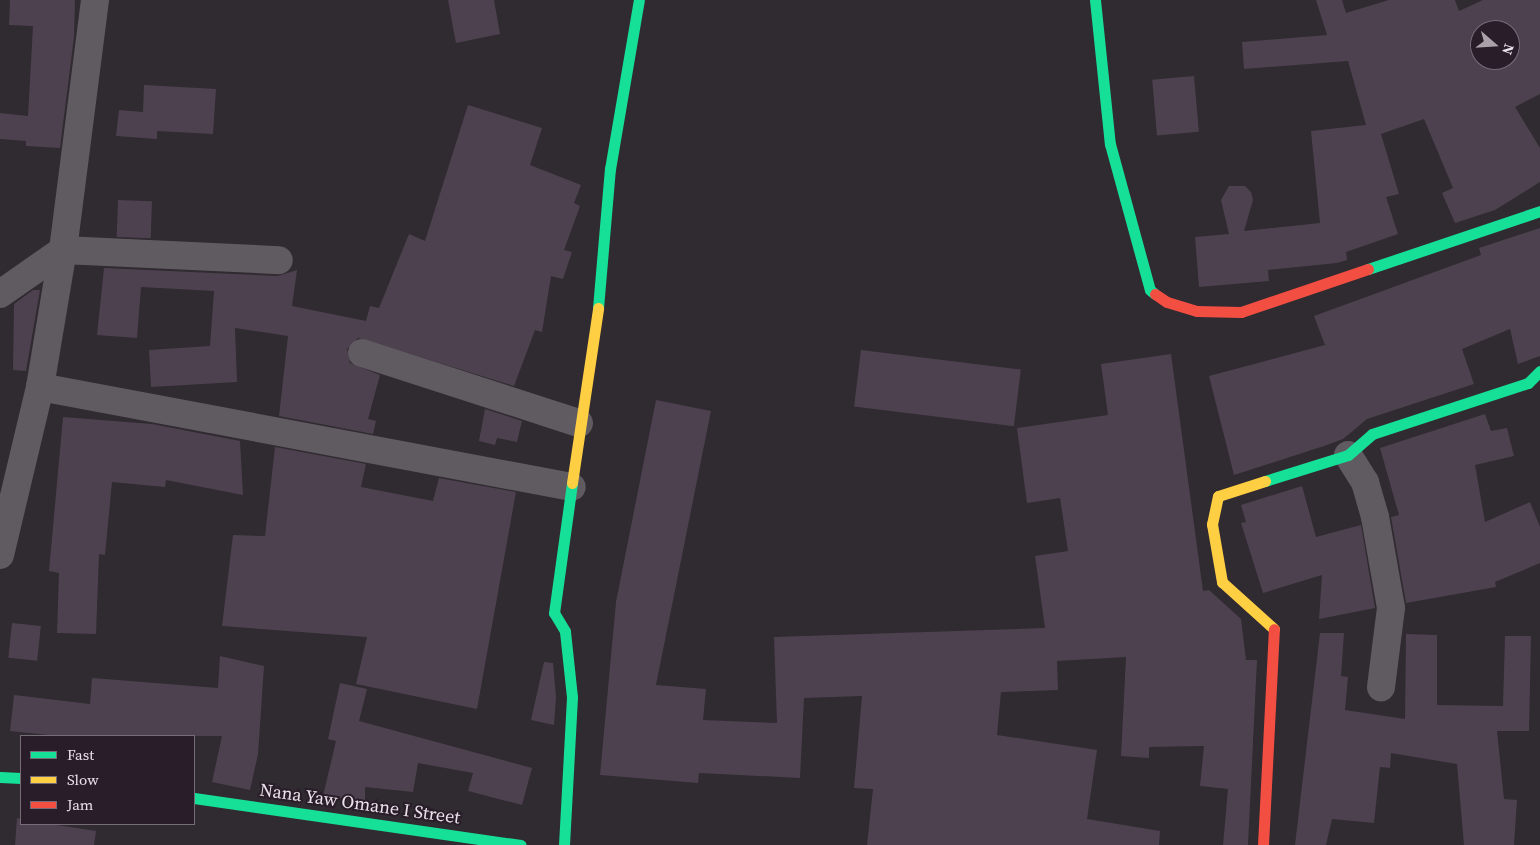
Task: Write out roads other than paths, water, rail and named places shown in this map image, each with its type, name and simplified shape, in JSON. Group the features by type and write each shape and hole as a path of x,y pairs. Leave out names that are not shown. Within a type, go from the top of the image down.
{"street":[{"path":"0,555 40,386 63,250 96,0"},
{"path":"564,845 572,697 566,631 554,613 579,423 598,305 610,169 639,0"},
{"path":"1095,0 1110,144 1150,290 1167,302 1197,311 1241,312 1540,211"},
{"path":"0,294 63,250 279,260"},
{"path":"362,353 579,423"},
{"path":"1263,845 1274,628 1222,582 1212,524 1218,496 1348,455 1372,434 1528,383 1540,371"},
{"path":"40,386 572,487"},
{"path":"1348,455 1365,482 1375,517 1391,608 1381,687"},
{"path":"0,776 20,778"},
{"name":"Nana Yaw Omane I Street","path":"195,798 521,845"}]}
